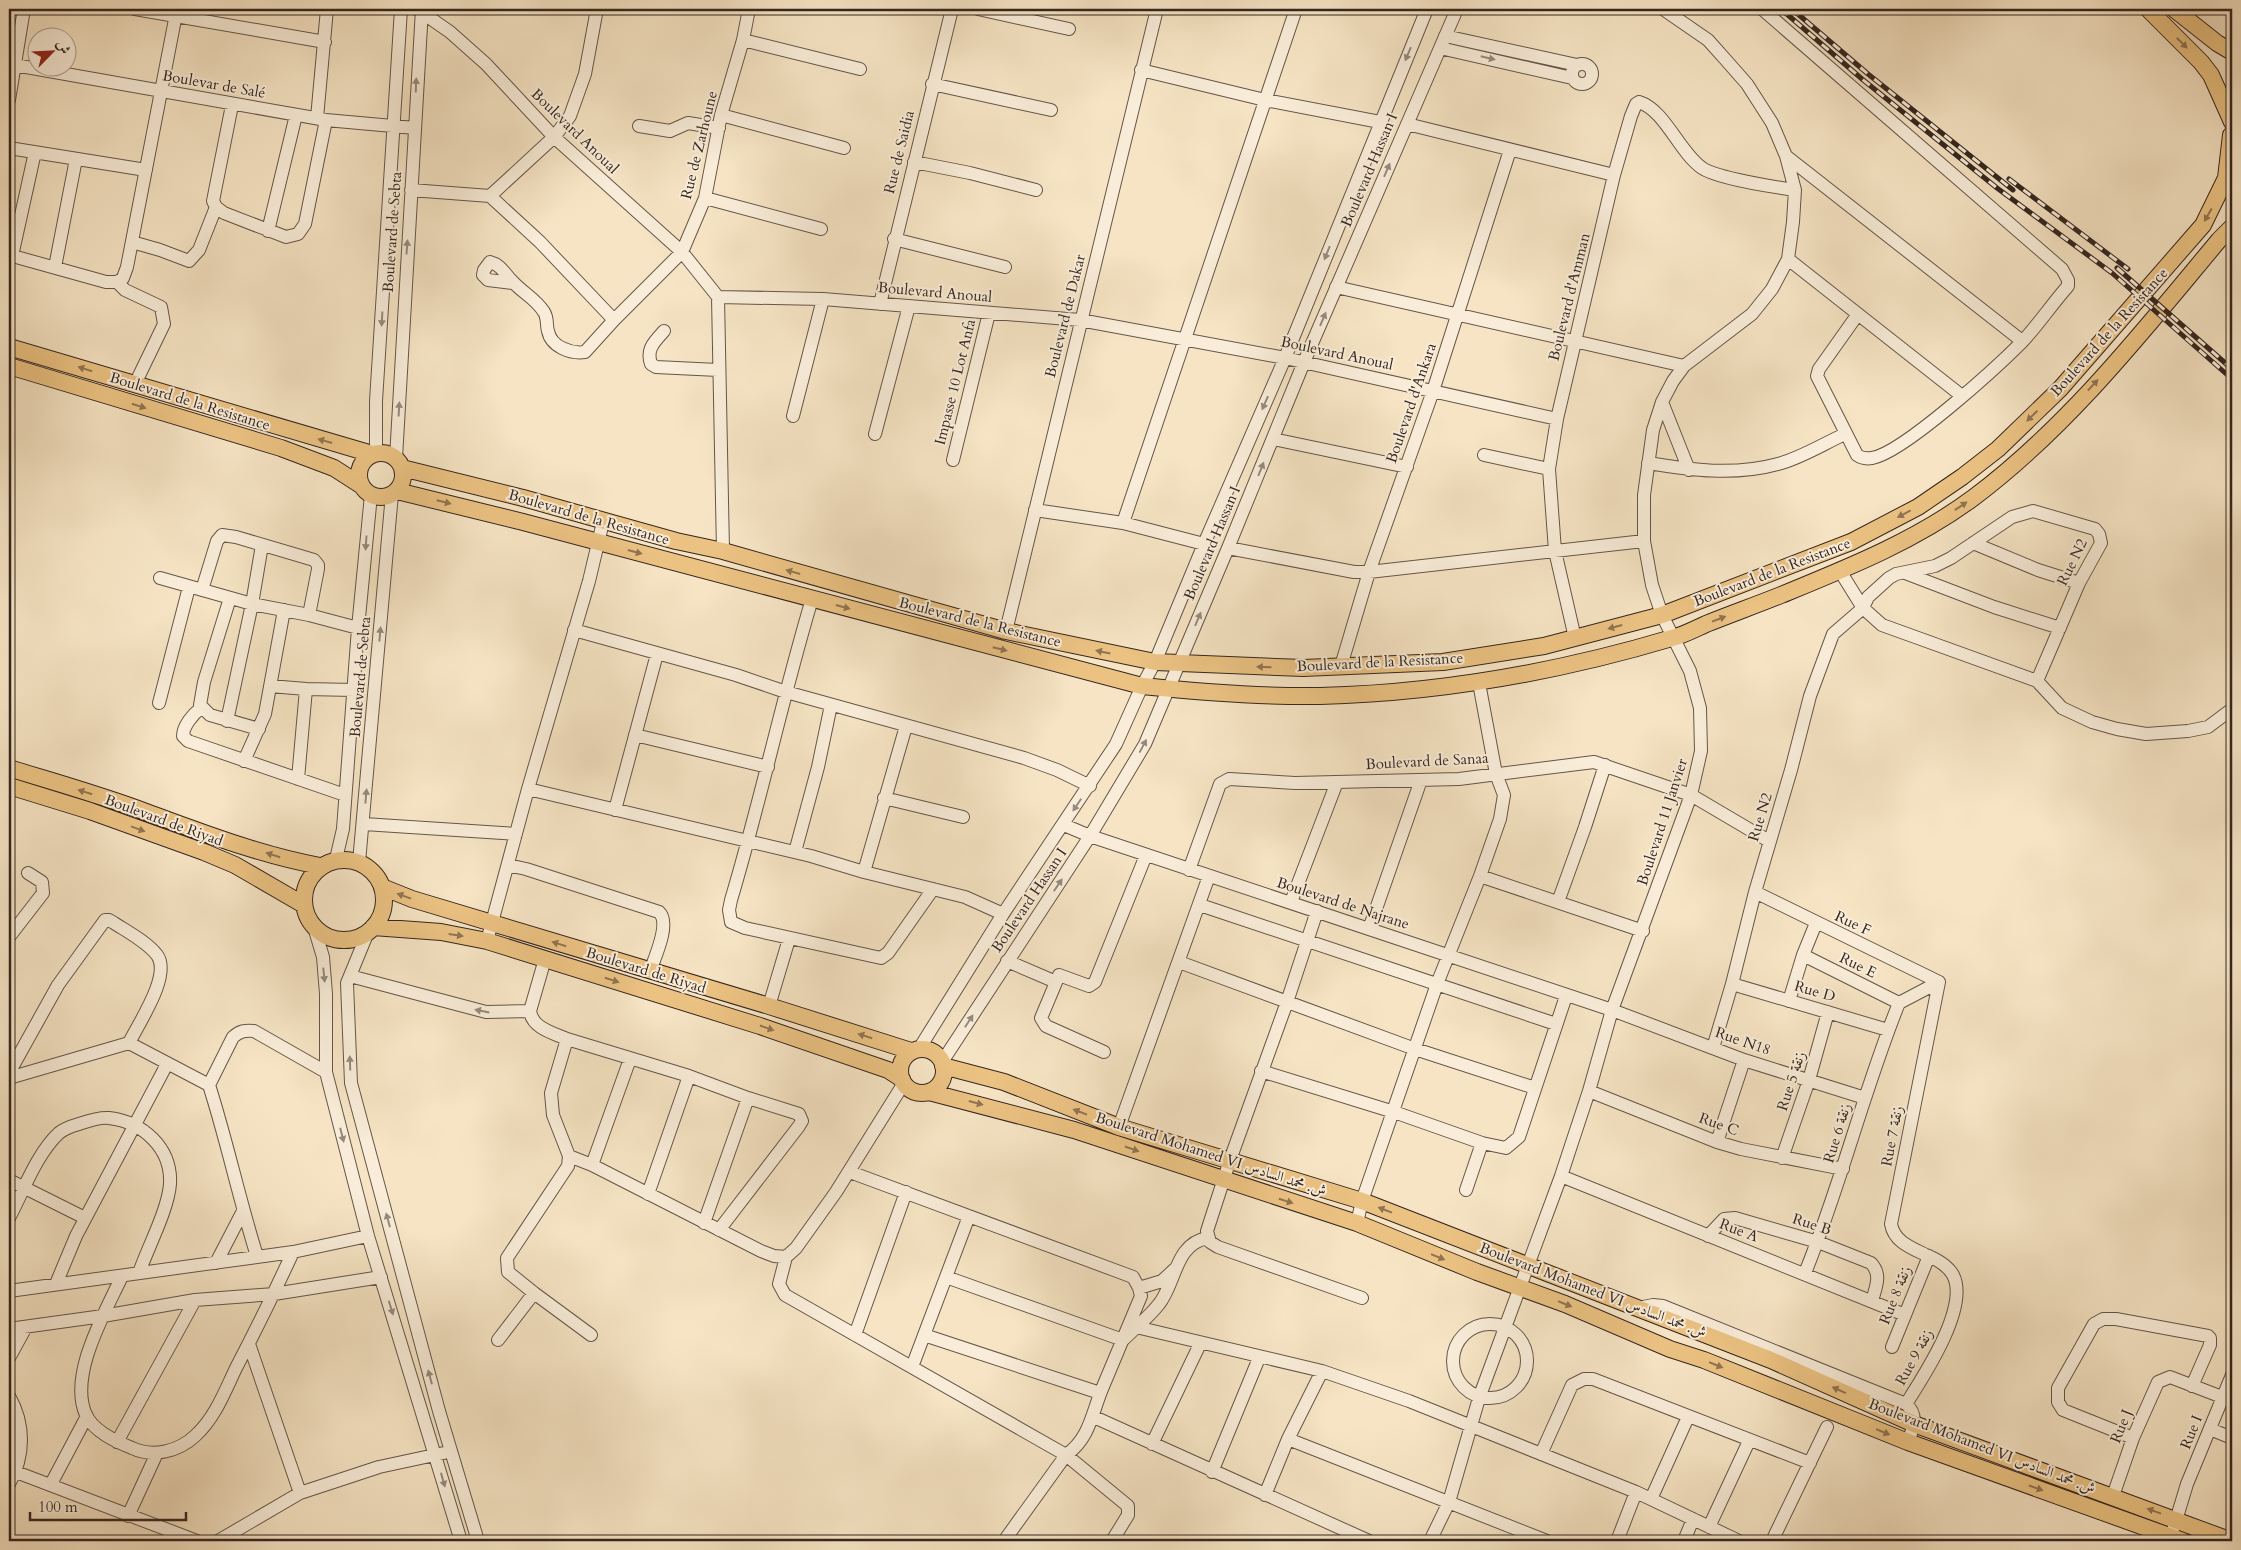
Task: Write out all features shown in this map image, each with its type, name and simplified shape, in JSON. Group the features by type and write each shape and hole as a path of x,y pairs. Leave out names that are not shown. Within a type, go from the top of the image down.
{"main road":[{"path":"2148,9 2201,62 2211,76 2232,130"},
{"path":"2174,9 2216,43 2232,52"},
{"name":"Boulevard de la Resistance","path":"399,463 603,522 676,541 723,550 1006,631 1154,662 1303,668 1443,662 1544,646 1662,615 1852,542 1918,507 1962,477 1998,449 2060,389 2203,225 2226,178 2232,130"},
{"name":"Boulevard de la Resistance","path":"394,493 598,542 1142,686 1232,693 1320,696 1479,683 1546,670 1674,638 1840,571 1934,524 1972,498 2013,466 2092,387 2232,227"},
{"name":"Boulevard de la Resistance","path":"9,347 374,453"},
{"name":"Boulevard de la Resistance","path":"9,366 280,448 334,468 366,490"},
{"path":"383,452 399,463 403,480 394,493 385,497 366,490 359,479 361,465 374,453 383,452"},
{"name":"Boulevard de Riyad","path":"9,768 145,811 224,842 292,861 320,866"},
{"name":"Boulevard de Riyad","path":"9,786 90,811 204,852 235,865 304,905"},
{"path":"344,859 360,862 377,877 382,887 383,908 370,930 353,939 332,939 324,936 307,917 304,905 303,896 308,880 320,866 336,860 344,859"},
{"name":"Boulevard de Riyad","path":"382,887 412,899 915,1050"},
{"name":"Boulevard de Riyad","path":"370,930 441,932 487,940 760,1026 888,1070 903,1081"},
{"path":"915,1050 933,1051 943,1064 943,1077 938,1086 929,1092 918,1092 903,1081 900,1066 903,1060 915,1050"},
{"name":"Boulevard Mohamed VI ش. محمد السادس","path":"943,1064 1004,1082 1119,1127 1362,1202 1638,1308 1696,1325 1773,1355 1914,1424 2112,1496 2180,1511 2232,1541"},
{"name":"Boulevard Mohamed VI ش. محمد السادس","path":"929,1092 1074,1130 1224,1181 1357,1223 1908,1442 2174,1540"}],"street":[{"path":"9,100 12,65 24,9"},
{"path":"136,9 176,13 324,42"},
{"path":"216,207 224,213 268,231 291,236 298,234 304,228 310,204 322,119 327,9"},
{"name":"Boulevard de Sebta","path":"374,453 401,9"},
{"path":"490,196 554,137 570,116 585,74 597,9"},
{"name":"Rue de Zarhoune","path":"513,283 527,293 545,313 548,331 555,344 579,352 588,351 614,320 682,252 705,198 720,122 743,40 749,9"},
{"name":"Rue de Saidia","path":"880,304 894,239 952,9"},
{"path":"978,9 1069,29"},
{"name":"Boulevard de Dakar","path":"1006,631 1157,9"},
{"path":"1123,523 1296,9"},
{"name":"Boulevard Hassan I","path":"915,1050 1116,744 1154,662 1285,358 1427,9"},
{"name":"Boulevard Hassan I","path":"943,1064 1010,957 1090,836 1145,744 1304,362 1457,9"},
{"name":"Boulevard 11 Janvier","path":"1430,1541 1449,1502 1479,1398 1561,1176 1589,1091 1612,1010 1643,931 1690,795 1702,752 1700,708 1690,671 1662,615 1652,585 1644,541 1644,495 1653,430 1662,402 1672,381 1684,366 1752,314 1772,289 1788,259 1795,190 1786,156 1772,123 1747,84 1708,40 1663,9"},
{"path":"1762,9 2062,269 2068,280 2068,286 2022,341 1962,396 1892,450 1872,458 1857,455 1817,376 1858,314"},
{"name":"Boulevard de Sebta","path":"399,463 420,10"},
{"name":"Boulevard Anoual","path":"420,10 450,32 486,64 554,137 682,252 718,297 824,299 1080,320 1285,358 1557,419"},
{"path":"117,282 125,274 176,13"},
{"path":"1446,36 1529,61"},
{"path":"743,40 860,69"},
{"path":"1440,48 1529,61 1575,71"},
{"name":"Boulevar de Salé","path":"12,65 232,105 322,119 415,128"},
{"path":"1141,70 1265,100 1380,122"},
{"path":"932,84 1051,110"},
{"name":"Boulevard d'Amman","path":"1575,638 1555,551 1549,469 1557,419 1614,175 1636,104 1640,102 1649,105 1690,157 1703,169 1761,184 1795,190"},
{"path":"132,242 189,261 199,250 216,207 213,196 232,105"},
{"path":"268,231 296,114"},
{"path":"639,126 670,131 688,123 720,122 844,148"},
{"path":"1407,124 1614,175"},
{"path":"9,148 146,170"},
{"name":"Boulevard d'Ankara","path":"1341,666 1369,572 1433,391 1510,150"},
{"path":"35,152 11,256 92,279 117,282 125,290 161,307 164,324 135,384"},
{"path":"1786,156 2022,341"},
{"path":"55,267 76,159"},
{"path":"914,162 970,173 1036,190"},
{"path":"411,190 490,196 540,242 614,320"},
{"path":"705,198 822,229"},
{"path":"894,239 1005,267"},
{"path":"1788,259 1962,396"},
{"path":"1336,287 1684,366"},
{"path":"718,297 723,550"},
{"path":"793,416 824,299"},
{"path":"875,434 909,306"},
{"name":"Impasse 10 Lot Anfa","path":"953,460 989,312"},
{"path":"664,331 650,347 648,357 651,364 656,367 718,370"},
{"path":"1662,402 1689,470"},
{"path":"1648,463 1689,470 1750,470 1780,464 1845,434"},
{"path":"1273,438 1406,466"},
{"path":"1484,455 1549,469"},
{"name":"Boulevard de Sebta","path":"336,860 343,828 354,690 366,490"},
{"name":"Boulevard de Sebta","path":"360,862 394,493"},
{"path":"1035,510 1123,523 1204,544"},
{"name":"Rue N2","path":"1712,1048 1732,984 1755,892 1791,770 1810,696 1833,634 1862,608 1868,597 1880,584 1896,574 1935,566 1951,558 2012,517 2033,511 2096,529 2101,543 2079,583 2037,680"},
{"path":"487,940 603,522"},
{"path":"202,590 217,541 222,535 314,560 317,576 309,615"},
{"path":"1228,548 1354,572 1369,572 1644,541"},
{"path":"1973,543 2038,570 2079,583"},
{"path":"227,720 252,604 262,545"},
{"path":"1840,571 1862,608 1882,625 2037,680 2062,708 2092,722 2146,734 2188,731 2208,727 2232,709"},
{"path":"1905,572 1994,607 2060,628"},
{"path":"160,578 252,604 309,615 358,628"},
{"path":"159,703 189,587"},
{"path":"230,598 204,682 200,699 201,708 210,715 259,729"},
{"path":"812,599 731,900 729,910 731,922 745,928 789,939 881,958 888,953 933,889"},
{"path":"244,761 265,714 284,610"},
{"path":"574,630 736,675 786,692 1024,758 1057,770 1090,786"},
{"path":"615,810 657,654"},
{"path":"1357,1223 1362,1202 1437,984 1480,876 1501,811 1504,795 1496,774 1479,683"},
{"path":"270,686 354,690"},
{"path":"298,779 306,689"},
{"path":"795,852 818,767 832,705"},
{"path":"201,708 184,728 185,739 345,795"},
{"path":"864,872 906,726"},
{"path":"635,735 768,767"},
{"name":"Boulevard de Sanaa","path":"1189,870 1220,784 1224,780 1294,783 1459,779 1581,762 1594,762 1604,765 1690,795 1769,841"},
{"path":"1558,902 1585,827 1604,765"},
{"path":"1369,929 1421,780"},
{"path":"1291,902 1337,782"},
{"path":"528,789 795,852 864,872 965,897 1003,914"},
{"path":"884,798 963,818"},
{"path":"364,824 516,834"},
{"name":"Boulevard de Najrane","path":"1064,825 1090,836 1189,870 1291,902 1612,1010"},
{"path":"1010,957 1057,979 1089,986 1095,982 1146,855"},
{"path":"508,866 563,881 659,912 664,920 664,928 650,971"},
{"path":"9,937 43,893 42,882 28,873"},
{"path":"1119,1127 1209,876"},
{"path":"1480,876 1643,931"},
{"name":"Rue F","path":"1755,892 1939,982"},
{"path":"1200,905 1307,939 1556,1024"},
{"path":"1317,911 1207,1231 1210,1242 1218,1247 1362,1298"},
{"path":"9,1073 58,985 105,920 114,923 150,949 158,956 162,968 157,988 129,1043"},
{"path":"1789,1001 1803,955 1816,923"},
{"path":"314,927 323,957 326,994 326,1072 368,1236 461,1541"},
{"path":"370,930 347,983 351,1083 439,1412 478,1541"},
{"path":"769,1006 789,939"},
{"name":"Rue E","path":"1803,955 1899,1003"},
{"path":"545,958 530,1010 533,1021 538,1026 567,1039 689,1076 748,1098 796,1112 802,1117 802,1121 719,1230"},
{"path":"1179,962 1415,1048 1535,1088"},
{"path":"350,976 486,1012 530,1010"},
{"path":"1057,979 1041,1018 1042,1023 1104,1052"},
{"path":"1899,1003 1939,982"},
{"name":"Rue 7 زنقة","path":"1939,982 1891,1224 1892,1230 1908,1247 1929,1256 1948,1268"},
{"name":"Rue D","path":"1732,984 1888,1030"},
{"path":"1261,1071 1394,1112 1482,1143 1506,1148 1520,1138 1566,996"},
{"name":"Rue 6 زنقة","path":"1805,1273 1818,1242 1888,1030 1899,1003"},
{"name":"Rue N18","path":"1612,1010 1744,1060 1865,1098"},
{"name":"Rue 5 زنقة","path":"1782,1158 1809,1080 1828,1012"},
{"path":"257,1256 209,1085 233,1037 239,1032 246,1030 254,1031 326,1072"},
{"path":"567,1039 551,1093 553,1115 569,1156 565,1173 507,1258 508,1272 591,1335"},
{"path":"9,1078 129,1043 209,1085"},
{"path":"592,1165 630,1059"},
{"path":"1717,1142 1744,1060"},
{"path":"56,1284 85,1218 167,1064"},
{"path":"648,1194 689,1076"},
{"path":"903,1081 850,1172 796,1248 786,1257 778,1284 785,1295 1066,1455 1128,1506 1128,1515 1112,1541"},
{"name":"Rue C","path":"1589,1091 1717,1142 1782,1158 1843,1170"},
{"path":"704,1223 748,1098"},
{"path":"9,1218 51,1141 66,1128 92,1120 108,1118 134,1126 153,1138 162,1149 169,1167 170,1183 164,1209 139,1273"},
{"path":"1466,1190 1482,1143"},
{"path":"569,1156 592,1165 704,1223 774,1256 786,1257"},
{"path":"850,1172 1133,1277 1139,1288 1141,1296 1100,1393 1094,1417 1080,1443 1066,1455 1004,1541"},
{"name":"Rue A","path":"1561,1176 1905,1315"},
{"path":"9,1180 85,1218"},
{"path":"855,1335 906,1192"},
{"path":"712,1200 732,1213"},
{"path":"216,1263 243,1211"},
{"path":"912,1367 969,1216"},
{"name":"Rue B","path":"1708,1236 1724,1219 1735,1218 1818,1242 1870,1263 1876,1268 1879,1275 1872,1301"},
{"path":"9,1291 293,1252 368,1236"},
{"path":"1123,1340 1159,1305 1168,1292 1175,1269 1182,1256 1198,1240 1208,1238"},
{"path":"122,1276 103,1316 84,1364 81,1392 86,1416 96,1427 118,1442 136,1450 147,1453 157,1452 184,1444 204,1426 249,1344 293,1252"},
{"name":"Rue 8 زنقة","path":"1892,1347 1929,1256"},
{"name":"Rue 9 زنقة","path":"1906,1404 1940,1350 1952,1315 1957,1295 1956,1283 1948,1268"},
{"path":"1139,1288 1155,1284 1175,1269"},
{"path":"9,1329 103,1316 195,1300 274,1294 381,1276"},
{"path":"946,1277 1123,1340"},
{"path":"498,1340 534,1293"},
{"path":"118,1442 195,1300"},
{"path":"2133,1438 2063,1410 2058,1402 2058,1388 2094,1324 2103,1319 2116,1319 2208,1336 2210,1344 2192,1386 2222,1397"},
{"path":"1481,1324 1506,1326 1523,1341 1528,1364 1520,1385 1502,1398 1479,1398 1459,1384 1452,1360 1460,1337 1481,1324"},
{"path":"9,1358 26,1327"},
{"path":"1136,1327 1200,1344 1322,1371 1472,1426 1636,1492 1739,1541"},
{"path":"924,1335 1100,1393"},
{"path":"249,1344 300,1493"},
{"path":"1152,1444 1200,1344"},
{"path":"1773,1355 1906,1404 1914,1413 1914,1424 1908,1442"},
{"path":"1212,1472 1260,1358"},
{"path":"1265,1495 1288,1439 1322,1371"},
{"name":"Rue I","path":"2174,1540 2187,1484 2232,1375"},
{"name":"Rue J","path":"2112,1496 2133,1438 2156,1386 2161,1380 2170,1377 2192,1386"},
{"path":"1541,1454 1572,1385 1584,1379 1593,1379 1749,1441 1810,1463"},
{"path":"9,1396 21,1429 21,1455 16,1472 9,1484"},
{"path":"424,1415 439,1412"},
{"path":"51,1484 86,1416"},
{"path":"1094,1417 1212,1472 1369,1541"},
{"path":"1651,1499 1688,1417"},
{"path":"1772,1541 1827,1427"},
{"path":"2210,1429 2232,1438"},
{"path":"1288,1439 1546,1541"},
{"path":"1709,1527 1749,1441"},
{"path":"218,1541 300,1493 379,1467 451,1451"},
{"path":"128,1516 157,1452"},
{"path":"16,1472 197,1541"},
{"path":"1617,1541 1636,1492"},
{"path":"1684,1541 1693,1519"}],"railway":[{"path":"1781,9 1862,79 1997,188 2112,273 2232,379"},
{"path":"1792,9 1868,74 2013,190"},
{"path":"2009,179 2128,269"},
{"path":"2117,268 2232,369"}]}
